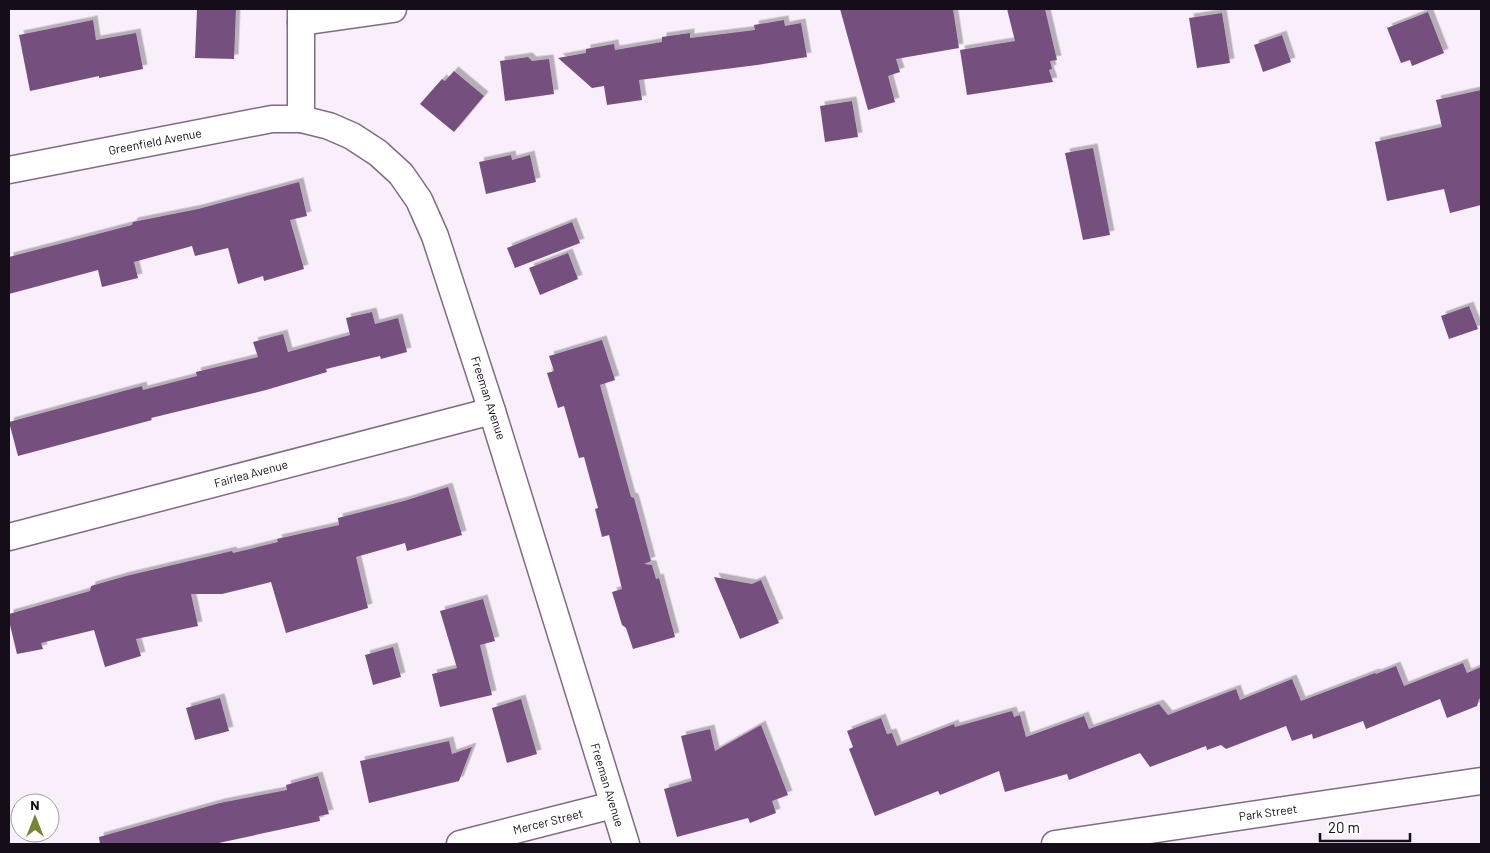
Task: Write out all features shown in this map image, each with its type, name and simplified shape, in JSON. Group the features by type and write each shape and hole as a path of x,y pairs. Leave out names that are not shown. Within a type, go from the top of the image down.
{"street":[{"path":"301,119 301,16 393,9"},
{"name":"Greenfield Avenue","path":"9,170 272,119 301,119"},
{"name":"Freeman Avenue","path":"301,119 329,126 352,136 378,153 401,174 419,200 435,236 492,411 626,844"},
{"name":"Fairlea Avenue","path":"9,537 492,411"},
{"name":"Park Street","path":"1055,844 1481,781"},
{"name":"Mercer Street","path":"481,842 613,805"}],"building":[{"path":"197,9 236,9 234,59 195,58"},
{"path":"840,9 953,9 959,48 896,59 900,72 888,76 895,102 868,110"},
{"path":"1007,9 1045,9 1057,60 1050,61 1052,69 1049,70 1053,82 967,95 960,50 1015,41"},
{"path":"1428,12 1444,53 1412,66 1410,60 1401,63 1387,28"},
{"path":"1222,13 1230,63 1197,68 1189,18"},
{"path":"93,20 96,40 136,33 143,69 99,78 99,76 30,91 19,35"},
{"path":"784,20 785,26 801,23 807,57 639,80 642,100 607,105 604,86 592,88 558,58 586,53 586,49 614,44 615,50 662,42 662,37 690,33 690,38 755,30 754,25"},
{"path":"1282,35 1291,62 1263,72 1254,45"},
{"path":"528,57 532,61 549,59 554,94 505,101 500,61"},
{"path":"454,71 484,96 454,132 420,104 442,79 445,81"},
{"path":"1481,90 1481,205 1450,213 1444,189 1387,201 1375,142 1442,127 1436,100"},
{"path":"852,101 858,137 825,142 820,106"},
{"path":"1093,148 1110,235 1083,240 1065,153"},
{"path":"511,155 512,160 530,155 536,182 486,194 479,162"},
{"path":"299,182 307,216 290,220 304,269 264,281 263,276 238,284 228,248 195,256 192,246 134,262 138,278 102,287 98,270 9,294 9,257 132,225 133,222 198,209"},
{"path":"572,222 580,243 515,268 507,248"},
{"path":"568,253 578,279 540,295 529,268"},
{"path":"1469,306 1478,329 1449,339 1441,316"},
{"path":"372,312 375,324 398,318 407,352 381,359 380,356 326,369 327,372 266,390 151,418 152,420 18,456 9,422 142,386 143,390 197,376 196,372 258,357 253,342 283,334 288,352 350,335 346,318"},
{"path":"602,340 615,380 600,385 651,561 644,564 652,565 656,579 659,578 675,637 633,649 626,628 622,625 612,592 622,589 609,535 602,537 595,509 598,508 584,457 579,458 564,406 558,408 547,373 554,371 549,356"},
{"path":"448,487 462,535 407,551 405,543 356,557 368,608 286,633 271,582 222,594 191,594 198,626 136,639 141,656 105,667 94,630 41,643 43,649 17,654 9,614 90,591 91,586 126,576 232,551 233,553 278,542 277,539 339,525 338,518 404,501"},
{"path":"714,577 752,584 761,580 779,623 740,639"},
{"path":"483,599 495,641 480,645 492,695 440,707 432,674 457,668 440,611"},
{"path":"393,647 401,677 373,685 365,655"},
{"path":"1463,663 1467,673 1481,667 1481,698 1477,706 1447,718 1440,699 1366,729 1363,721 1313,739 1312,734 1292,741 1286,726 1226,749 1221,745 1207,750 1206,746 1150,767 1140,753 1069,780 1067,774 1005,792 999,771 940,795 938,791 875,816 849,749 853,747 847,731 881,718 887,734 892,733 897,746 954,724 955,727 1012,711 1014,717 1020,715 1026,737 1084,716 1089,729 1159,704 1168,715 1236,689 1240,700 1292,679 1301,701 1396,666 1404,686"},
{"path":"220,698 229,731 195,740 186,708"},
{"path":"521,699 537,754 507,763 492,708"},
{"path":"761,725 788,795 772,801 776,813 750,823 748,818 677,837 664,789 692,781 681,736 710,729 715,751"},
{"path":"449,741 452,754 472,747 459,781 369,803 360,761"},
{"path":"318,776 329,814 319,816 320,821 214,844 100,844 99,837 220,803 287,790 286,785"}]}
